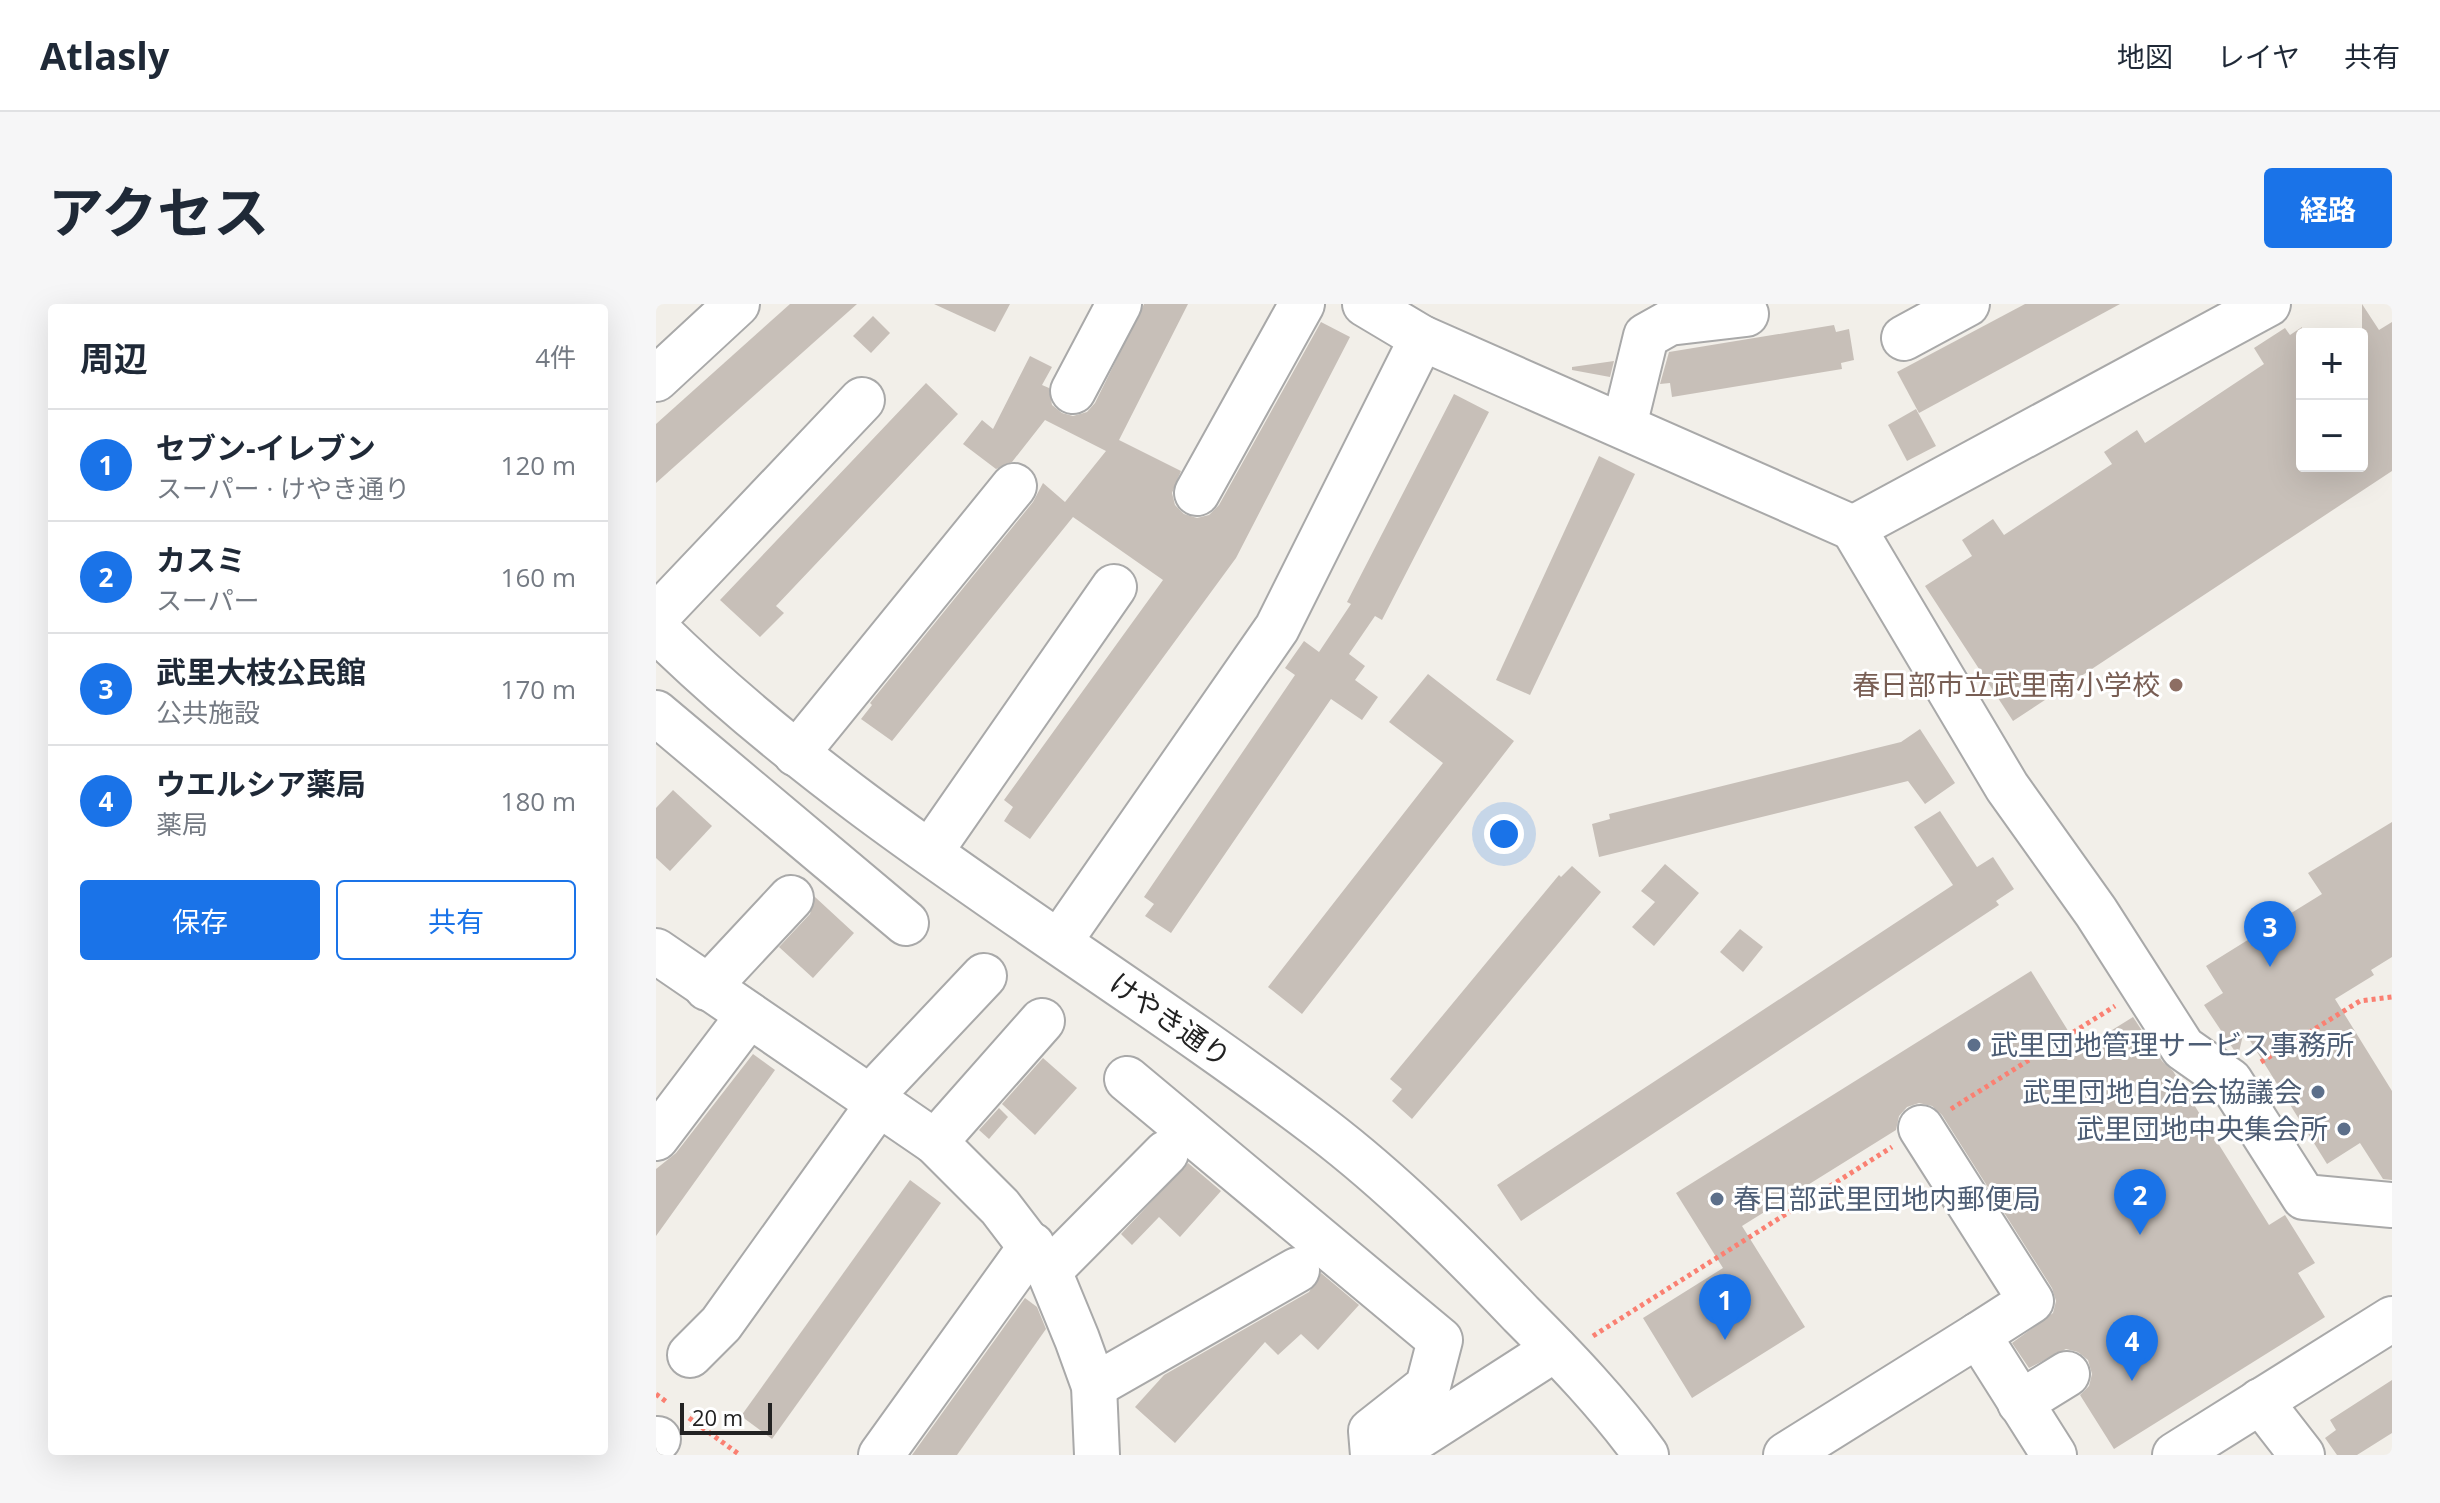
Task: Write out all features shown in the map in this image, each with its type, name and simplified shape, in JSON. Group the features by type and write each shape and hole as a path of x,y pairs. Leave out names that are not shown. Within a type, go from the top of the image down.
{"street":[{"path":"656,379 737,304"},
{"path":"1073,391 1119,304"},
{"path":"1197,493 1302,304"},
{"path":"1904,338 1967,304"},
{"path":"1853,528 2268,304"},
{"path":"1371,305 1422,338 1853,528 2007,787 2096,912 2183,1048 2230,1081 2304,1197 2392,1205"},
{"path":"1624,426 1646,336 1669,323 1746,314"},
{"path":"1059,942 1277,628 1422,338"},
{"path":"656,617 862,400"},
{"path":"796,754 1014,486"},
{"path":"930,852 1114,587"},
{"name":"けやき通り","path":"656,629 717,689 796,754 1324,1130 1460,1250 1559,1352 1646,1455"},
{"path":"717,689 663,734 906,923"},
{"path":"707,988 791,898"},
{"path":"656,951 872,1103 935,1142 1000,1207 1041,1258 1094,1386 1097,1455"},
{"path":"690,1355 721,1324 872,1103 984,976"},
{"path":"656,1138 749,1015"},
{"path":"935,1142 1042,1021"},
{"path":"1127,1079 1440,1340 1428,1386 1371,1431 1373,1455"},
{"path":"1786,1455 2031,1301 1921,1128"},
{"path":"881,1455 1041,1258 1166,1153"},
{"path":"1094,1386 1297,1270"},
{"path":"2175,1455 2392,1319"},
{"path":"2002,1321 2030,1413 2067,1374"},
{"path":"1390,1455 1559,1352"},
{"path":"2260,1401 2302,1455"}],"path":[{"path":"2230,1081 2360,1001 2392,997"},
{"path":"1559,1352 2114,1007"},
{"path":"656,1394 740,1455"}],"building":[{"path":"790,304 857,304 656,483 656,424"},
{"path":"934,304 1010,304 995,332"},
{"path":"1144,304 1188,304 1119,440 1181,471 1172,493 1175,505 1184,514 1197,518 1209,515 1219,505 1321,322 1350,337 1236,558 1030,839 1004,821 1013,807 1004,800 1163,580 1073,517 892,741 861,719 872,705 870,703 1033,502 1043,483 1065,502 1106,451 1045,420 1012,462 996,469 963,444 982,420 993,429 1030,356 1052,367 1042,385 1049,388 1052,405 1062,413 1073,416 1087,412 1095,403"},
{"path":"2025,304 2120,304 1919,413 1897,372"},
{"path":"2362,304 2379,330 2392,322 2392,471 2013,721 1925,586 1972,556 1962,540 1993,519 2004,535 2112,464 2104,452 2137,430 2145,443 2264,364 2254,348 2285,328 2290,335 2296,331 2296,472 2368,472 2368,328 2362,328"},
{"path":"873,316 890,333 871,353 853,336"},
{"path":"1834,325 1836,332 1849,329 1854,360 1841,363 1842,369 1672,397 1670,383 1660,384 1669,352"},
{"path":"1614,361 1610,377 1572,370 1572,367"},
{"path":"926,383 958,414 776,606 784,613 760,637 720,600"},
{"path":"1454,394 1489,412 1382,620 1375,616 1349,654 1365,666 1355,680 1378,697 1362,720 1331,699 1171,933 1145,916 1154,904 1144,897 1295,675 1285,668 1304,641 1319,652 1351,604 1347,602"},
{"path":"1916,409 1936,446 1907,461 1888,425"},
{"path":"1599,456 1635,474 1530,695 1496,680"},
{"path":"1428,674 1514,741 1302,1014 1268,987 1443,763 1389,722"},
{"path":"1920,729 1955,783 1925,804 1908,781 1599,857 1592,824 1610,819 1609,814 1901,742"},
{"path":"673,790 712,826 670,871 656,858 656,808"},
{"path":"1940,811 1977,867 1993,857 2014,889 1996,901 1999,905 1521,1221 1497,1185 1953,885 1914,827"},
{"path":"2392,822 2392,957 2371,970 2374,975 2335,999 2392,1091 2392,1180 2383,1179 2360,1143 2327,1164 2244,1031 2238,1056 2204,1005 2223,993 2206,966 2322,894 2308,873"},
{"path":"1665,864 1699,893 1654,946 1632,927 1655,902 1641,891"},
{"path":"1572,866 1601,892 1412,1119 1392,1101 1402,1089 1390,1079 1559,875 1561,877"},
{"path":"815,897 854,933 813,978 779,947 810,914"},
{"path":"1740,929 1763,947 1743,972 1720,952"},
{"path":"2031,971 2080,1050 2133,1017 2162,1061 2173,1071 2269,1225 2285,1215 2315,1263 2298,1273 2325,1317 2114,1449 2080,1395 2089,1386 2092,1374 2088,1360 2078,1352 2066,1349 2029,1368 2012,1343 2053,1313 2056,1301 2052,1288 1942,1115 1932,1106 1919,1103 1907,1107 1899,1116 1896,1130 1742,1226 1805,1327 1692,1398 1643,1318 1723,1268 1676,1193"},
{"path":"753,1054 775,1070 656,1236 656,1169 676,1153"},
{"path":"1043,1058 1077,1088 1035,1135 1002,1104"},
{"path":"999,1108 1008,1117 989,1139 979,1130"},
{"path":"1188,1163 1221,1191 1180,1237 1159,1217 1132,1245 1121,1234"},
{"path":"910,1180 941,1203 772,1439 741,1416"},
{"path":"1321,1273 1359,1305 1318,1350 1301,1334 1278,1355 1265,1342 1175,1443 1135,1407 1164,1375 1309,1292"},
{"path":"1025,1298 1037,1307 1046,1329 957,1455 912,1455"},
{"path":"2392,1380 2392,1433 2357,1455 2337,1455 2325,1438 2336,1430 2330,1420"}],"place":[{"name":"春日部市立武里南小学校","path":"2176,685"},
{"name":"武里大枝公民館","path":"2270,967"},
{"name":"武里団地管理サービス事務所","path":"1974,1045"},
{"name":"武里団地自治会協議会","path":"2318,1092"},
{"name":"武里団地中央集会所","path":"2344,1129"},
{"name":"春日部武里団地内郵便局","path":"1717,1199"},
{"name":"カスミ","path":"2140,1235"},
{"name":"セブン-イレブン","path":"1725,1340"},
{"name":"ウエルシア薬局","path":"2132,1381"}]}
